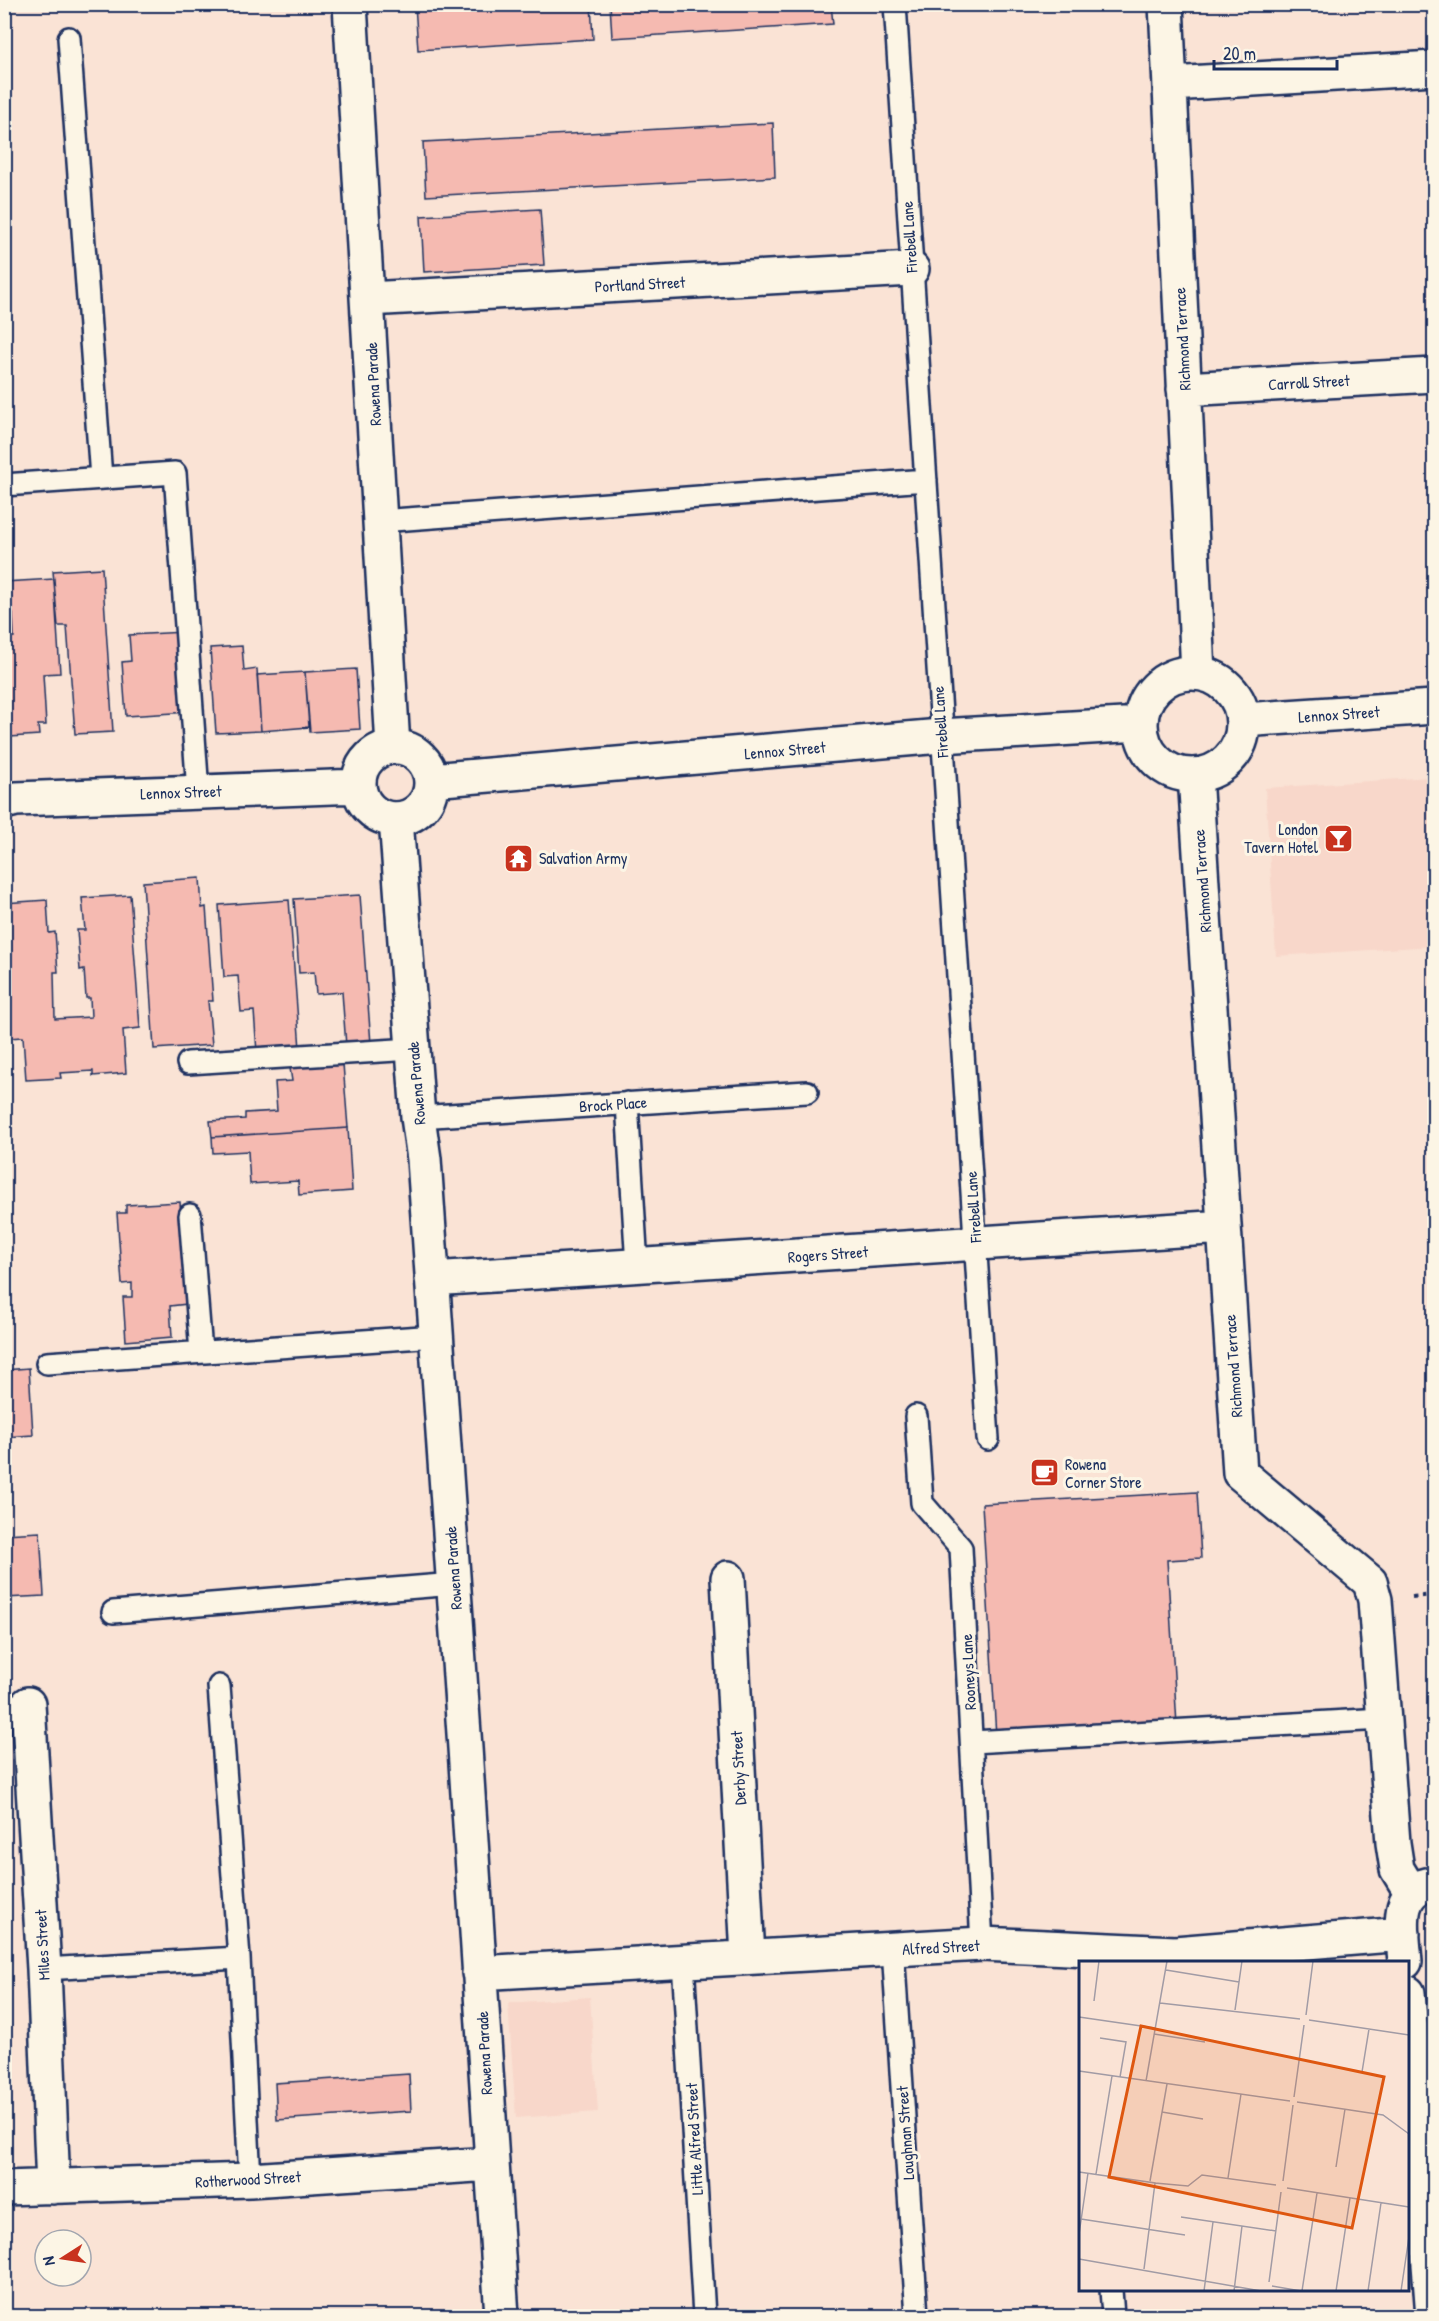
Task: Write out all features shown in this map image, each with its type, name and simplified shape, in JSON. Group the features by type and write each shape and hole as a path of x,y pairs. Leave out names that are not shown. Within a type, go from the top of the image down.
{"street":[{"name":"Richmond Terrace","path":"1166,4 1198,673"},
{"name":"Rowena Parade","path":"350,13 393,747"},
{"path":"1171,84 1434,68"},
{"name":"Portland Street","path":"368,299 912,269"},
{"name":"Carroll Street","path":"1184,389 1434,375"},
{"path":"1183,673 1198,673 1216,678 1230,689 1239,703 1243,720 1242,736 1236,751 1212,772 1196,775 1179,774 1164,767 1152,756 1143,741 1140,724 1142,710 1157,685 1169,677 1183,673"},
{"name":"Lennox Street","path":"1243,720 1434,707"},
{"name":"Lennox Street","path":"431,780 941,736 1140,724"},
{"path":"393,747 414,752 423,760 431,780 430,792 425,803 408,818 385,818 367,806 361,796 360,774 372,755 393,747"},
{"name":"Richmond Terrace","path":"1196,775 1240,1473 1370,1582 1375,1600 1393,1843 1397,1869 1424,1887 1403,1908 1404,1948"},
{"name":"Lennox Street","path":"4,802 16,799 359,786"},
{"name":"Rowena Parade","path":"396,819 454,1584 502,2316"},
{"name":"Rogers Street","path":"432,1279 1224,1227"},
{"name":"Derby Street","path":"728,1578 748,1957"},
{"name":"Miles Street","path":"28,1704 44,1969 52,2187"},
{"name":"Alfred Street","path":"479,1973 981,1944 1090,1955 1404,1948"},
{"path":"1409,2022 1425,2251 1433,2316"},
{"name":"Rotherwood Street","path":"4,2188 250,2180 491,2164"}],"lane":[{"name":"Firebell Lane","path":"895,4 988,1439"},
{"path":"69,38 101,478"},
{"path":"4,485 175,473 198,792"},
{"path":"380,521 926,480"},
{"path":"188,1063 413,1049"},
{"name":"Brock Place","path":"418,1117 807,1092"},
{"path":"627,1103 637,1266"},
{"path":"190,1215 201,1352"},
{"path":"47,1363 436,1336"},
{"name":"Rooneys Lane","path":"916,1416 922,1503 961,1548 981,1944"},
{"path":"113,1612 454,1584"},
{"path":"219,1686 239,1958 250,2180"},
{"path":"972,1742 1383,1719"},
{"name":"Loughnan Street","path":"893,1949 917,2316"},
{"path":"44,1969 239,1958"},
{"name":"Little Alfred Street","path":"683,1960 704,2316"},
{"path":"1111,2291 1113,2316"}],"shaded area":[{"path":"1430,777 1434,846 1434,946 1276,956 1265,788"},
{"path":"590,1997 598,2112 516,2118 508,2003"}],"building":[{"path":"415,4 591,4 593,39 418,50"},
{"path":"610,4 831,4 833,24 612,38"},
{"path":"773,123 775,177 426,196 423,142"},
{"path":"540,209 544,265 424,272 421,216"},
{"path":"102,568 113,732 75,734 67,626 58,626 53,571"},
{"path":"54,579 60,673 43,674 46,725 38,725 39,735 10,737 4,638 14,637 13,613 4,613 4,582"},
{"path":"184,632 190,712 126,716 122,662 131,661 129,635"},
{"path":"242,646 244,671 257,669 261,731 216,733 210,648"},
{"path":"356,669 360,729 310,732 305,672"},
{"path":"305,672 309,727 261,731 257,675"},
{"path":"200,878 202,908 206,907 213,1001 208,1001 212,1045 154,1049 143,882"},
{"path":"130,895 140,1028 123,1030 126,1073 93,1076 93,1071 60,1073 61,1078 26,1080 23,1037 7,1038 4,995 4,903 47,900 49,933 55,932 58,972 54,972 55,1019 91,1017 90,998 86,998 84,969 80,970 77,930 85,930 82,898"},
{"path":"360,895 371,1044 346,1046 342,992 316,994 314,972 299,973 294,899"},
{"path":"289,900 300,1049 257,1052 254,1011 241,1012 238,976 224,977 219,905"},
{"path":"343,1064 348,1128 212,1137 210,1121 245,1119 245,1113 277,1111 275,1082 292,1081 290,1068"},
{"path":"348,1128 352,1191 299,1195 298,1181 250,1184 248,1151 213,1153 212,1137"},
{"path":"180,1202 187,1304 170,1306 172,1337 126,1341 123,1297 132,1297 132,1283 122,1284 117,1213 126,1213 126,1205"},
{"path":"29,1368 33,1435 4,1437 4,1370"},
{"path":"1197,1492 1201,1558 1167,1560 1177,1725 996,1736 982,1504"},
{"path":"40,1532 44,1596 4,1598 4,1534"},
{"path":"409,2074 411,2111 277,2120 275,2083"}],"place":[{"name":"London Tavern Hotel","path":"1339,838"},
{"name":"Salvation Army","path":"518,858"},
{"name":"Rowena Corner Store","path":"1044,1473"}]}
